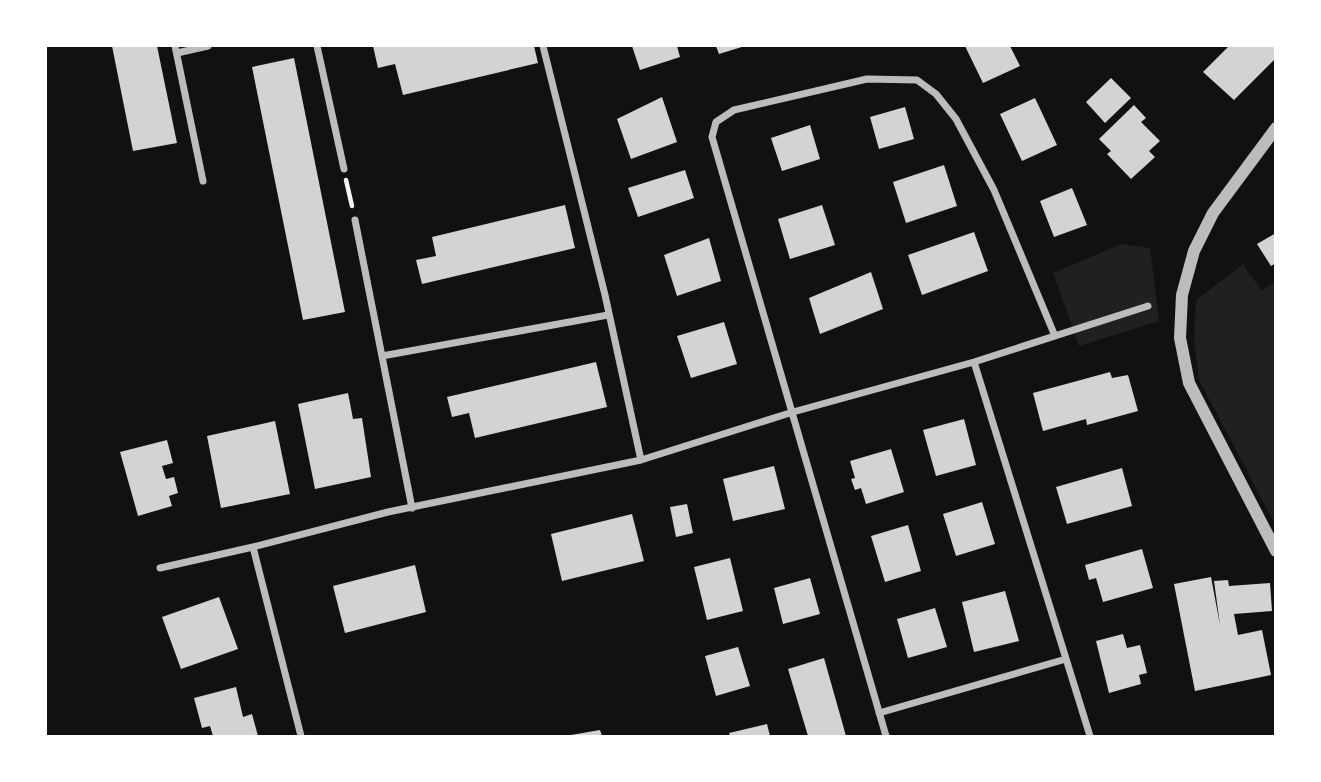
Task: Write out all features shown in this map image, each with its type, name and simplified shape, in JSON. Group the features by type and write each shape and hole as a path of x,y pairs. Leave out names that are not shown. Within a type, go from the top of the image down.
{"street":[{"path":"203,181 176,49 208,46"},
{"path":"317,46 344,169"},
{"path":"543,46 602,282 641,460"},
{"path":"886,737 712,137 716,122 734,110 867,79 917,80 936,94 956,119 994,190 1055,336"},
{"path":"1276,128 1213,212 1194,251 1182,295 1180,338 1189,383 1276,551"},
{"path":"355,220 412,508"},
{"path":"160,568 412,508 641,460 793,412 974,362 1148,306"},
{"path":"382,356 608,315"},
{"path":"974,362 1090,737"},
{"path":"253,547 301,737"},
{"path":"879,713 1066,659"}],"path":[{"path":"344,169 355,220"}],"shaded area":[{"path":"1121,244 1150,248 1159,321 1079,346 1053,273"},
{"path":"1243,264 1262,291 1275,282 1275,524 1199,380 1194,339 1196,300"}],"building":[{"path":"112,46 157,46 177,143 133,151"},
{"path":"373,46 534,46 538,63 403,95 395,64 378,68"},
{"path":"632,46 677,46 680,57 640,70"},
{"path":"716,46 745,46 719,54"},
{"path":"965,46 1010,46 1020,66 983,83"},
{"path":"1229,46 1276,46 1276,58 1234,100 1203,72"},
{"path":"294,58 345,312 303,320 252,67"},
{"path":"1111,78 1131,98 1105,123 1086,102"},
{"path":"662,97 677,142 631,159 617,119"},
{"path":"1035,98 1057,145 1022,161 1000,114"},
{"path":"1134,105 1146,118 1141,122 1160,141 1149,151 1155,157 1131,179 1107,154 1111,151 1099,139"},
{"path":"905,107 914,139 879,149 870,117"},
{"path":"810,125 820,159 782,171 771,138"},
{"path":"944,165 957,206 906,223 893,182"},
{"path":"685,170 694,198 638,217 628,188"},
{"path":"1072,188 1087,225 1054,237 1040,201"},
{"path":"565,205 575,248 422,284 416,260 436,256 432,237"},
{"path":"822,205 835,245 790,259 778,219"},
{"path":"974,232 988,271 922,295 908,255"},
{"path":"1276,233 1276,263 1271,266 1257,244"},
{"path":"709,238 721,281 677,296 664,255"},
{"path":"871,272 883,309 820,334 809,298"},
{"path":"724,322 737,364 691,378 677,336"},
{"path":"596,362 607,407 475,438 469,413 452,417 447,397"},
{"path":"1110,372 1112,378 1128,375 1138,411 1087,425 1086,419 1043,431 1033,393"},
{"path":"348,393 353,419 362,418 371,477 315,489 298,404"},
{"path":"964,419 976,465 936,476 923,430"},
{"path":"275,421 290,494 221,508 207,436"},
{"path":"167,440 173,463 162,466 166,479 174,477 178,493 169,496 172,506 138,516 120,452"},
{"path":"891,449 904,492 866,504 861,488 855,490 850,461"},
{"path":"774,466 785,509 733,521 723,479"},
{"path":"1122,468 1132,506 1067,524 1056,487"},
{"path":"982,502 995,544 956,556 943,514"},
{"path":"687,504 693,533 676,537 670,507"},
{"path":"632,514 644,561 562,581 551,534"},
{"path":"908,525 921,571 885,582 871,536"},
{"path":"1142,549 1153,588 1103,602 1096,578 1089,580 1085,565"},
{"path":"730,558 743,611 707,620 694,567"},
{"path":"415,565 426,612 345,633 333,586"},
{"path":"1211,577 1220,625 1214,581 1228,580 1229,586 1270,583 1272,611 1234,614 1238,635 1262,630 1271,675 1195,691 1174,584"},
{"path":"810,578 820,614 783,624 774,588"},
{"path":"1005,591 1019,641 974,652 962,602"},
{"path":"219,597 238,649 181,669 162,617"},
{"path":"935,608 947,647 908,658 897,619"},
{"path":"1123,634 1127,648 1140,645 1147,673 1139,675 1141,684 1109,693 1096,641"},
{"path":"738,647 750,686 716,696 705,656"},
{"path":"824,658 846,736 808,736 788,669"},
{"path":"236,687 243,717 252,714 258,736 213,736 210,726 202,728 194,698"},
{"path":"767,724 770,736 730,736 729,733"},
{"path":"600,730 602,736 571,736 571,735"}]}
